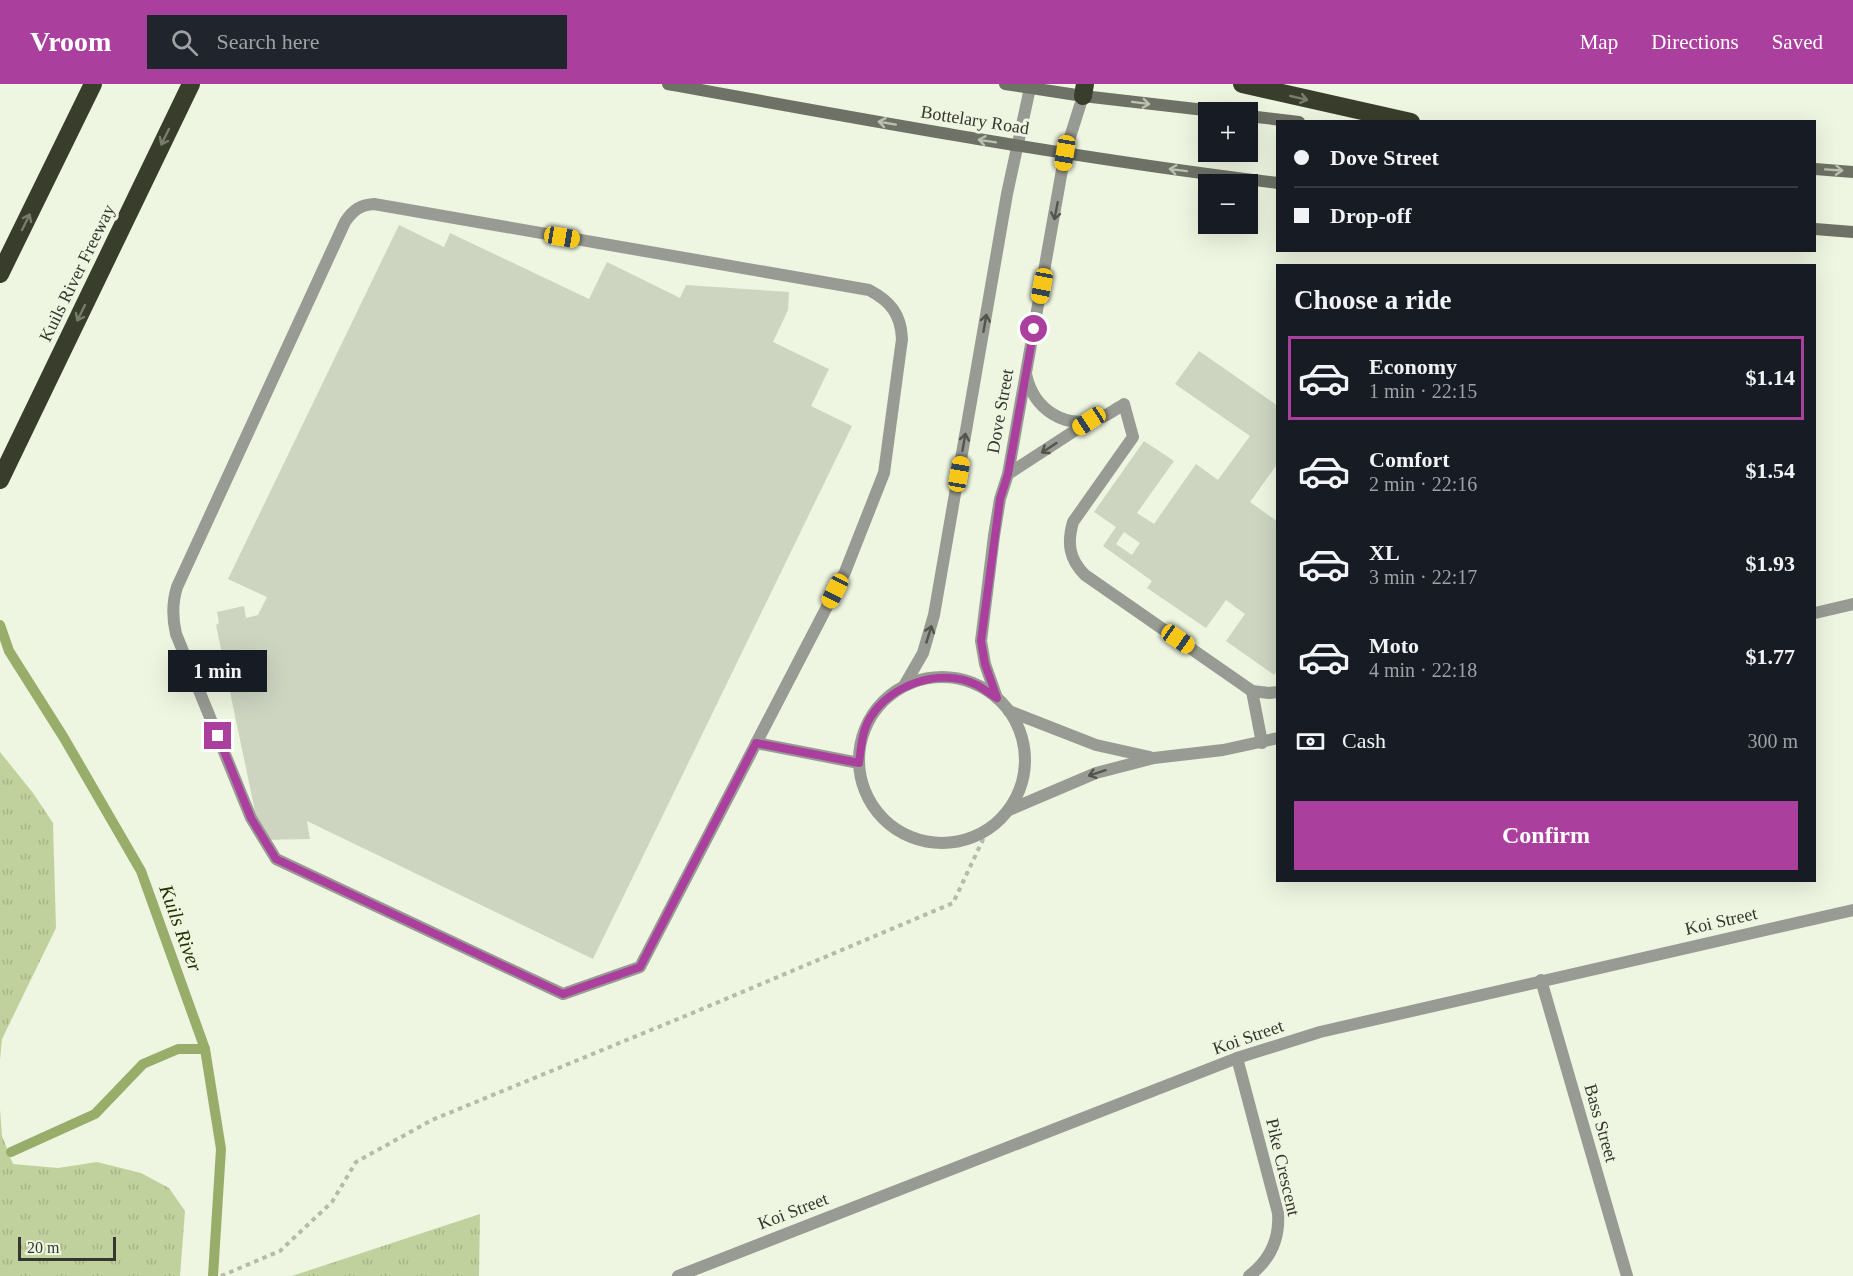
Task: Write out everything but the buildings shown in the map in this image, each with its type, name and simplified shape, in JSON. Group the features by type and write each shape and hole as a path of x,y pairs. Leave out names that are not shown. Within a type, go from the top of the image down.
{"highway":[{"path":"0,274 93,84"},
{"name":"Kuils River Freeway","path":"0,480 191,84"},
{"path":"1242,84 1402,120"}],"main road":[{"name":"Bottelary Road","path":"668,84 944,134 1276,183"},
{"path":"1005,84 1030,88 1084,90 1198,108"},
{"path":"1258,117 1282,120"},
{"path":"1816,169 1853,172"},
{"path":"1816,229 1853,232"}],"street":[{"name":"Dove Street","path":"904,686 923,653 934,615 1007,194 1030,88"},
{"name":"Dove Street","path":"997,698 985,664 981,641 1000,499 1008,474 1065,153 1084,90"},
{"path":"374,204 855,287 882,296 892,306 902,327 902,339 884,473 845,572 756,743 640,967 563,994 276,859 251,818 176,634 172,607 177,586 350,214 358,208 374,204"},
{"path":"1026,372 1029,387 1036,400 1047,411 1060,418 1075,422 1089,421 1101,418 1124,404 1133,437 1073,522 1069,535 1070,549 1078,568 1252,691 1276,692"},
{"path":"1008,474 1089,421"},
{"path":"1816,613 1853,604"},
{"name":"Dove Street","path":"952,678 976,684 997,698 1009,711 1022,735 1026,761 1021,787 1009,810 987,831 964,841 939,843 915,838 893,827 875,809 864,787 859,763 862,740 870,718 885,700 904,686 928,679 952,678"},
{"path":"1252,691 1262,743"},
{"path":"1009,711 1096,744 1154,758"},
{"path":"1009,810 1096,773 1154,758 1223,750 1276,739"},
{"path":"756,743 859,763"},
{"name":"Koi Street","path":"678,1276 1238,1058 1320,1032 1853,910"},
{"name":"Bass Street","path":"1541,980 1627,1276"},
{"name":"Pike Crescent","path":"1238,1058 1278,1213 1279,1225 1278,1237 1273,1250 1265,1262 1249,1276"}],"path":[{"path":"222,1276 280,1251 332,1202 356,1162 432,1120 953,903 987,831"}],"green space":[{"path":"0,752 33,793 53,823 56,928 2,1039 0,1060"},
{"path":"0,1109 2,1136 13,1164 58,1168 97,1162 141,1173 169,1188 185,1211 180,1276 0,1276"},
{"path":"480,1214 479,1276 292,1276"}],"waterway":[{"name":"Kuils River","path":"0,625 9,651 64,738 141,871 205,1049 221,1149 213,1276"},
{"path":"11,1152 95,1114 143,1064 178,1049 205,1049"}],"route":[{"path":"218,736 251,818 276,859 563,994 640,967 756,743 859,763 862,740 870,718 885,700 904,686 928,679 952,678 976,684 997,698 985,664 981,641 1000,499 1008,474 1034,329"}]}
